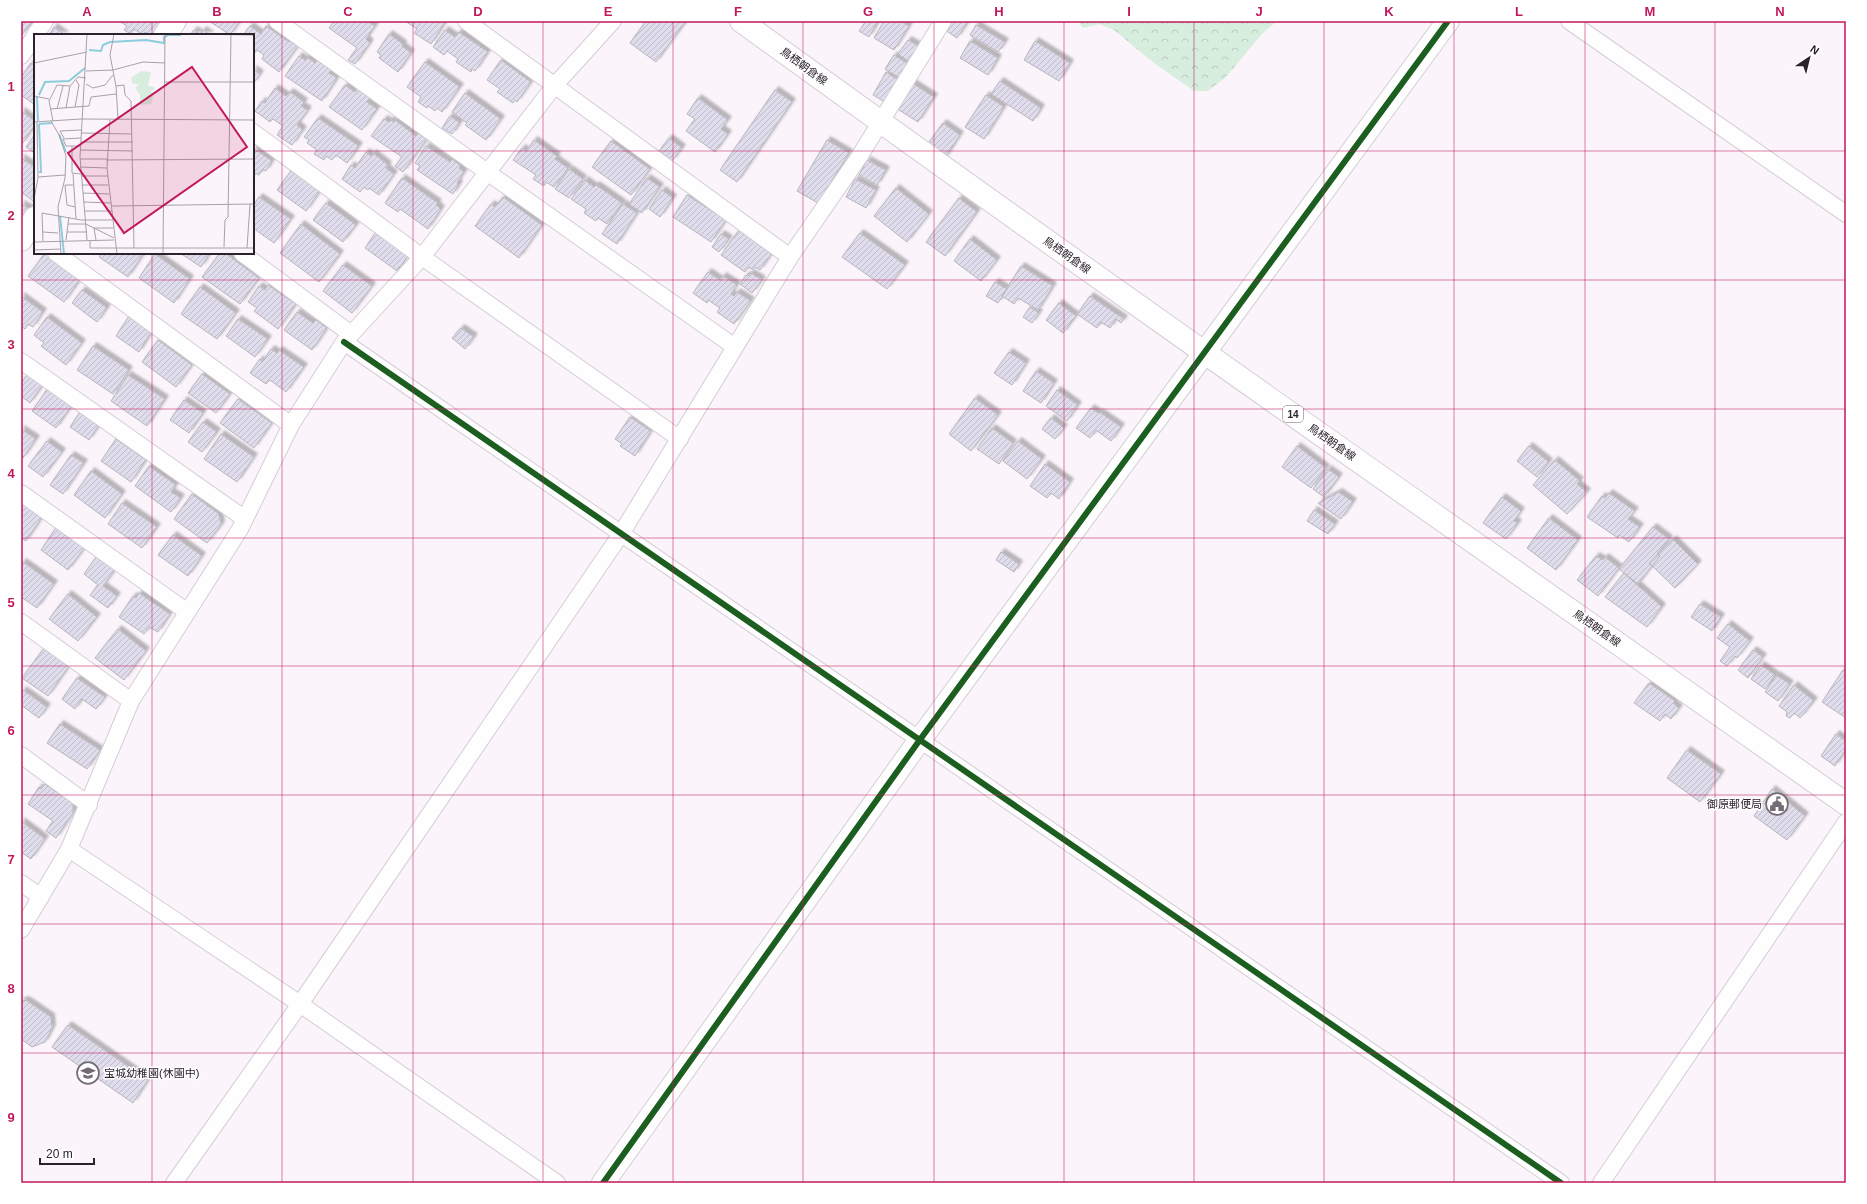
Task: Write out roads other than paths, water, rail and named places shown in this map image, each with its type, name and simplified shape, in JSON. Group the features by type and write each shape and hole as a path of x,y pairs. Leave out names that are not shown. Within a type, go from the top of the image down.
{"street":[{"path":"36,34 45,21"},
{"path":"166,34 174,21"},
{"path":"277,21 486,172 735,347"},
{"path":"466,21 790,257"},
{"path":"21,930 69,849 89,805 131,701 245,519 291,425 348,338 422,257 486,172 555,85 614,21"},
{"name":"鳥栖朝倉線","path":"741,21 880,122 1204,352 1846,804"},
{"path":"174,1183 300,1004 621,534 790,257 836,193 943,21"},
{"path":"602,1183 919,741 1448,21"},
{"path":"1569,21 1846,214"},
{"path":"21,56 34,36"},
{"path":"254,133 422,257 680,439"},
{"path":"57,254 291,425"},
{"path":"243,254 348,338 621,534 1561,1183"},
{"path":"21,361 245,519"},
{"path":"21,493 186,611"},
{"path":"21,622 131,701"},
{"path":"21,756 89,805"},
{"path":"1601,1183 1846,822"},
{"path":"69,849 300,1004 557,1183"},
{"path":"21,883 41,897"}],"place":[{"name":"御原郵便局","path":"1777,804"},
{"name":"宝城幼稚園(休園中)","path":"88,1073"}]}
